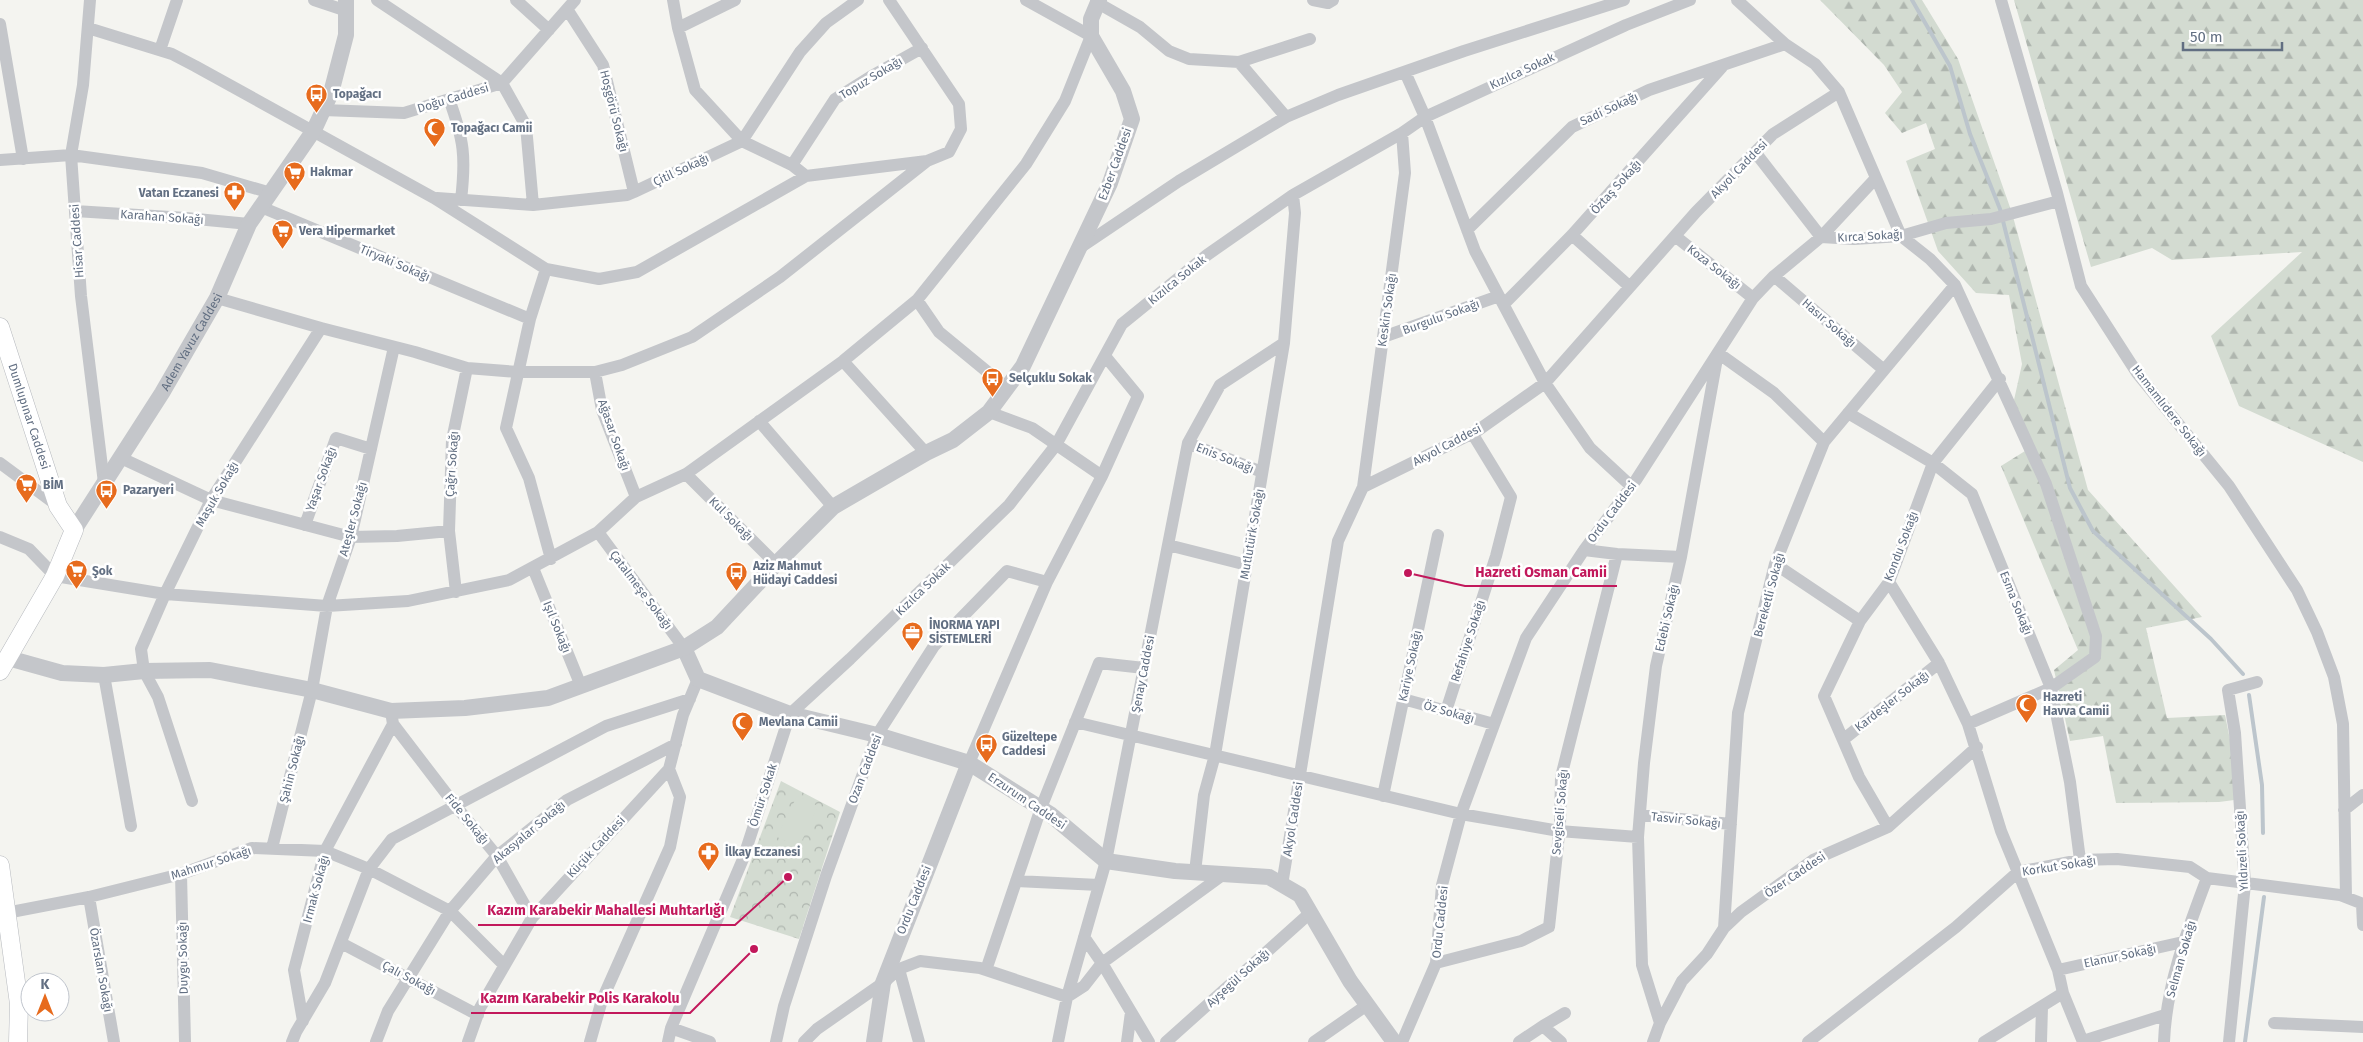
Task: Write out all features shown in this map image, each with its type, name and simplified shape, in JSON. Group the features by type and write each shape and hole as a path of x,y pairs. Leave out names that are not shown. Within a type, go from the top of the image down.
{"main road":[{"name":"Dumlupınar Caddesi","path":"0,327 15,369 32,432 58,506 74,530"},
{"name":"Adem Yavuz Caddesi","path":"4,664 54,576 74,530"},
{"path":"0,865 19,1004 18,1042"}],"street":[{"name":"Hisar Caddesi","path":"90,0 83,85 71,155 81,296 104,482"},
{"path":"160,50 177,0"},
{"path":"314,0 347,5"},
{"path":"377,0 502,83 526,126 533,205"},
{"path":"516,0 549,30"},
{"path":"674,0 678,28 695,90 742,141 792,165 806,176"},
{"path":"678,28 735,0"},
{"path":"742,141 800,52 826,23 858,0"},
{"path":"88,28 172,54 314,130 434,198 546,269 599,279 637,272 806,176 927,161 949,152 960,129 958,104 889,0"},
{"path":"1026,0 1090,36"},
{"path":"1313,0 1328,3 1333,0"},
{"path":"1080,247 1179,181 1286,117 1405,72 1624,0"},
{"name":"Kızılca Sokak","path":"790,714 850,659 1009,505 1056,445 1122,324 1207,255 1293,195 1402,133 1425,117 1626,25 1690,0"},
{"path":"1737,0 1785,44 1815,64 1839,92 1901,236 1930,259 1955,285 2000,379 2046,484 2096,636 2095,657 2051,688 1968,724"},
{"name":"Hamamlıdere Sokağı","path":"2001,0 2059,201 2081,286 2137,373 2229,486 2297,590 2317,632 2334,677 2343,724 2346,898"},
{"path":"0,537 28,549 54,576 165,594 327,606 408,601 509,580 598,532 636,498 686,474 843,360 917,300 1026,164 1064,101 1090,36 1090,18 1098,1 1140,27 1169,51 1189,59 1239,62 1310,38"},
{"name":"Adem Yavuz Caddesi","path":"74,530 162,393 217,298 249,224 314,130 331,93 344,43 347,5"},
{"name":"Doğu Caddesi","path":"323,110 404,113 502,83 571,5"},
{"name":"Hoşgörü Sokağı","path":"571,5 603,65 634,192"},
{"path":"0,24 23,158"},
{"name":"Ezber Caddesi","path":"4,664 62,673 104,675 144,671 210,670 312,690 392,718 548,698 684,648 717,627 833,507 926,453 953,440 988,412 1024,366 1060,285 1110,183 1132,118 1123,91 1090,36"},
{"name":"Sadi Sokağı","path":"1467,230 1572,127 1650,90 1785,44"},
{"name":"Topuz Sokağı","path":"792,165 835,99 922,48"},
{"path":"1239,62 1286,117"},
{"name":"Öztaş Sokağı","path":"1501,300 1572,235 1724,65"},
{"path":"1405,72 1425,117 1475,251 1546,383 1590,448 1632,486"},
{"name":"Akyol Caddesi","path":"1282,885 1338,541 1363,487 1472,434 1546,383 1629,286 1773,134 1839,92"},
{"path":"449,99 464,146 461,200"},
{"name":"Keskin Sokağı","path":"1363,487 1405,173 1402,133"},
{"name":"Çitil Sokağı","path":"434,198 533,205 627,196 742,141"},
{"name":"Kırca Sokağı","path":"1755,152 1821,237 1854,239 1901,236 1946,223 1996,218 2059,201"},
{"path":"0,160 71,155 202,173 271,193"},
{"path":"217,298 466,368 518,372 596,372 622,365 692,338 780,277 927,161"},
{"name":"Ordu Caddesi","path":"1402,1042 1436,963 1442,885 1461,814 1526,638 1584,550 1632,486 1753,298 1774,276 1821,237 1875,179"},
{"name":"Mutlutürk Sokağı","path":"1195,872 1204,795 1215,756 1284,343 1294,213 1293,195"},
{"name":"Tiryaki Sokağı","path":"260,207 530,319"},
{"name":"Karahan Sokağı","path":"75,211 249,224"},
{"path":"1572,235 1629,286"},
{"name":"Koza Sokağı","path":"1675,236 1753,298"},
{"path":"546,269 530,319 506,428 529,478 551,558"},
{"name":"Hasır Sokağı","path":"1774,276 1884,370"},
{"name":"Bereketli Sokağı","path":"1724,928 1738,713 1775,564 1824,442 1955,285"},
{"path":"917,300 939,332 1007,388"},
{"name":"Burgulu Sokağı","path":"1383,337 1501,300"},
{"name":"Maşuk Sokağı","path":"144,671 141,649 165,594 211,500 321,328"},
{"name":"Şenay Caddesi","path":"1058,1042 1067,997 1106,861 1188,443 1220,385 1284,343"},
{"name":"Ateşler Sokağı","path":"312,690 327,606 350,538 394,347"},
{"path":"0,354 15,369"},
{"path":"1718,354 1774,393 1824,442"},
{"name":"Edebi Sokağı","path":"1660,1022 1642,965 1638,837 1644,763 1656,666 1680,557 1718,354"},
{"path":"969,763 1047,582 1102,476 1138,396 1105,356"},
{"path":"843,360 926,453"},
{"name":"Çağrı Sokağı","path":"456,592 449,531 452,440 466,368"},
{"name":"Ağasar Sokağı","path":"596,372 602,410 636,498"},
{"name":"Kondu Sokağı","path":"1888,827 1859,777 1844,738 1824,696 1860,621 1889,582 1933,463 2000,379"},
{"path":"988,412 1032,428 1102,476"},
{"name":"Esma Sokağı","path":"1848,414 1933,463 1972,494 2051,688 2070,782 2080,860"},
{"path":"759,420 833,507"},
{"name":"Refahiye Sokağı","path":"1446,711 1496,556 1511,498 1472,434"},
{"name":"Yaşar Sokağı","path":"305,525 336,438 371,449"},
{"name":"Enis Sokağı","path":"1188,443 1262,472"},
{"path":"121,458 211,500 350,538 449,531"},
{"path":"0,463 58,506"},
{"name":"Kul Sokağı","path":"686,474 776,564"},
{"name":"Çatalmeşe Sokağı","path":"598,532 684,648"},
{"name":"Kariye Sokağı","path":"1383,796 1438,536"},
{"path":"1168,545 1247,565"},
{"path":"1584,550 1617,554 1680,557"},
{"name":"Sevgiseli Sokağı","path":"1436,963 1522,941 1549,927 1559,831 1561,777 1617,554"},
{"path":"1775,564 1860,621"},
{"name":"Işıl Sokağı","path":"533,568 581,686"},
{"name":"Ozan Caddesi","path":"776,1042 784,1006 826,876 877,735 934,646 1007,571 1047,582"},
{"path":"1889,582 1940,663 1968,724 1977,747 2001,831 2058,970 2063,993 2083,1042 2165,1015"},
{"path":"684,648 698,679"},
{"path":"986,970 1041,808 1099,663 1144,668"},
{"name":"Kardeşler Sokağı","path":"1844,738 1940,663"},
{"path":"144,671 158,697 192,801"},
{"path":"104,675 131,826"},
{"name":"Erzurum Caddesi","path":"698,679 790,714 877,735 969,763 1041,808 1106,861"},
{"name":"Küçük Caddesi","path":"468,1042 478,1015 504,965 532,918 669,769 690,698 698,679"},
{"name":"Yıldızeli Sokağı","path":"2228,1042 2246,884 2235,733 2228,690 2258,682"},
{"name":"Şahin Sokağı","path":"272,848 312,690"},
{"path":"292,1042 325,983 369,869 392,839 606,726 690,698"},
{"name":"Öz Sokağı","path":"1403,699 1494,724"},
{"name":"Ömür Sokak","path":"668,1042 671,1028 743,859 790,714"},
{"name":"Fide Sokağı","path":"392,718 455,805 497,856 532,918"},
{"name":"Irmak Sokağı","path":"303,1021 294,970 325,851 392,718"},
{"path":"1075,722 1130,737 1461,814 1559,831 1638,837"},
{"name":"Akasyalar Sokağı","path":"376,1042 388,1011 450,911 497,856 567,800 676,744"},
{"name":"Özer Caddesi","path":"1653,1042 1660,1022 1682,981 1707,954 1724,928 1741,912 1813,860 1888,827 1977,747"},
{"name":"Ordu Caddesi","path":"874,1042 883,982 969,763"},
{"path":"590,1042 602,1000 670,847 680,797 669,769"},
{"path":"2344,810 2363,796"},
{"name":"Tasvir Sokağı","path":"1640,815 1731,824"},
{"name":"Mahmur Sokağı","path":"6,913 89,898 181,874 252,848 325,851 369,869 450,911 504,965"},
{"name":"Korkut Sokağı","path":"1808,1042 1956,927 2018,872 2080,860 2116,859 2190,867 2207,878 2340,895 2363,904"},
{"path":"1106,861 1195,872 1268,877 1300,895 1350,981 1394,1042"},
{"name":"Duygu Sokağı","path":"181,874 185,1042"},
{"path":"804,1042 817,1029 899,969 920,961 986,970 1067,997 1084,986 1102,963 1224,874"},
{"name":"Selman Sokağı","path":"2164,1042 2165,1015 2183,942 2207,878"},
{"path":"1016,881 1099,885"},
{"name":"Özarslan Sokağı","path":"89,898 114,1042"},
{"path":"2363,904 2363,925"},
{"name":"Ayşegül Sokağı","path":"1166,1042 1310,913"},
{"path":"1084,938 1102,963 1149,1042"},
{"name":"Çalı Sokağı","path":"340,942 478,1015"},
{"name":"Elanur Sokağı","path":"2058,970 2183,942"},
{"path":"899,969 919,1042"},
{"path":"1984,1042 2063,993"},
{"path":"1314,1042 1367,1005"},
{"path":"2041,1042 2042,1007"},
{"path":"1127,1042 1131,1012"},
{"path":"1519,1042 1565,1013"},
{"path":"2274,1023 2363,1027"},
{"path":"1543,1026 1561,1042"},
{"path":"671,1028 710,1042"}],"green space":[{"path":"1820,0 1922,0 1958,59 2012,213 2088,490 2202,617 2146,628 2167,718 2225,715 2242,799 2219,802 2116,803 2103,736 2070,741 2054,670 2078,650 2001,466 2025,451 2014,400 2022,364 2009,295 1976,293 1938,251 1906,161 1935,149 1926,123 1902,133 1885,113 1902,92 1884,65"},
{"path":"2014,0 2363,0 2363,462 2239,406 2211,336 2302,252 2172,260 2152,248 2091,267"},
{"path":"781,781 840,812 799,939 730,917"},
{"path":"797,796 818,806 799,847 777,837"}],"waterway":[{"path":"1912,0 1950,66 1970,134 2000,209 2070,488 2093,531 2211,639 2243,674"},
{"path":"2249,695 2262,785 2263,833"},
{"path":"2245,1042 2264,897"}],"place":[{"name":"Topağacı","path":"317,113"},
{"name":"Topağacı Camii","path":"435,147"},
{"name":"Hakmar","path":"294,191"},
{"name":"Vatan Eczanesi","path":"235,212"},
{"name":"Vera Hipermarket","path":"283,250"},
{"name":"Selçuklu Sokak","path":"993,397"},
{"name":"BİM","path":"27,504"},
{"name":"Pazaryeri","path":"107,509"},
{"name":"Hazreti Osman Camii","path":"1408,573"},
{"name":"Şok","path":"76,590"},
{"name":"Aziz Mahmut Hüdayi Caddesi","path":"737,592"},
{"name":"İNORMA YAPI SİSTEMLERİ","path":"913,651"},
{"name":"Hazreti Havva Camii","path":"2027,723"},
{"name":"Mevlana Camii","path":"743,741"},
{"name":"Güzeltepe Caddesi","path":"986,763"},
{"name":"İlkay Eczanesi","path":"709,871"},
{"name":"Kazım Karabekir Mahallesi Muhtarlığı","path":"788,877"},
{"name":"Kazım Karabekir Polis Karakolu","path":"754,949"}]}
